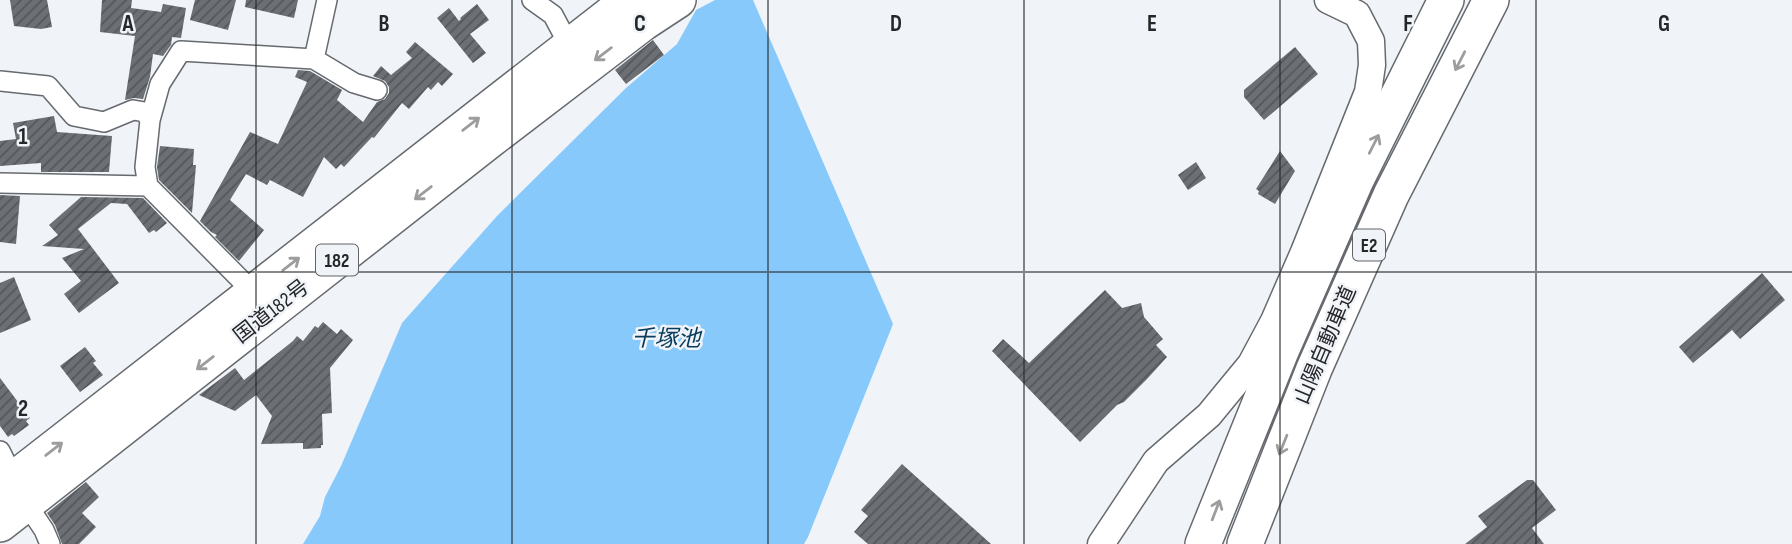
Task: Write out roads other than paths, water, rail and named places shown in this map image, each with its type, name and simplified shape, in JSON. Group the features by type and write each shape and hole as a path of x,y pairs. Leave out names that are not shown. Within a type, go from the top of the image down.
{"highway":[{"name":"国道182号","path":"8,490 254,293 629,0"},
{"name":"国道182号","path":"8,490 678,0"},
{"name":"山陽自動車道","path":"1203,544 1281,351 1356,180 1446,0"},
{"name":"山陽自動車道","path":"1245,544 1314,369 1391,195 1491,0"}],"street":[{"path":"314,59 327,0"},
{"path":"532,0 553,15 570,47"},
{"path":"1101,544 1156,461 1209,415 1251,364 1274,321 1304,252 1368,92 1372,65 1371,41 1357,14 1328,0"},
{"path":"254,293 148,186 145,167 150,120 160,84 181,51 314,59 354,83 377,90"},
{"path":"0,80 48,86 74,116 104,122 133,110 145,112 150,120"},
{"path":"0,183 148,186"},
{"path":"8,490 44,530 50,544"}],"water":[{"name":"千塚池","path":"715,0 753,0 893,324 804,544 303,544 320,516 325,497 402,323 497,216 626,88 677,44 696,10"}]}
